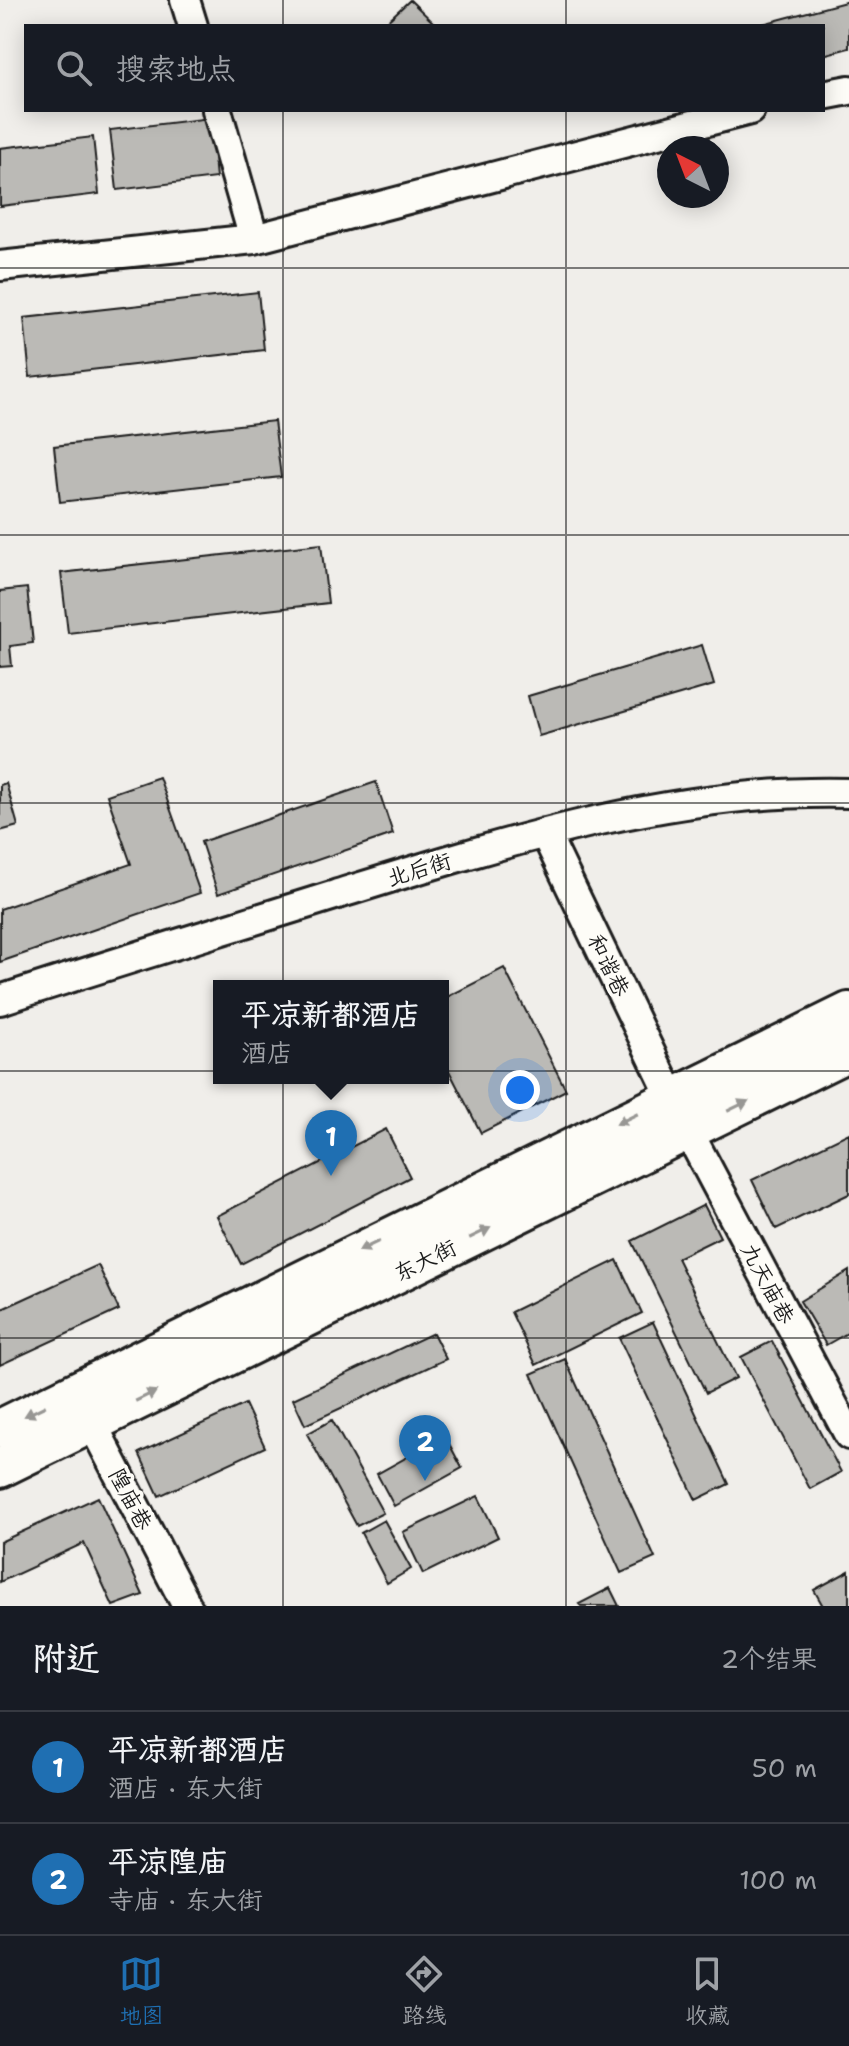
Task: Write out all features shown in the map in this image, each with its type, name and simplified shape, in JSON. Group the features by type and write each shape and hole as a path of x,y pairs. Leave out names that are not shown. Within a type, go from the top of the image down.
{"main road":[{"name":"东大街","path":"0,1468 83,1407 673,1096 849,1012"},
{"name":"东大街","path":"0,1429 83,1407 688,1131 849,1051"}],"street":[{"path":"185,0 192,24"},
{"path":"825,95 849,90"},
{"path":"218,112 254,239"},
{"path":"0,266 254,239 742,112"},
{"name":"北后街","path":"0,1000 499,844 670,805 799,792 849,793"},
{"name":"和谐巷","path":"545,833 688,1131"},
{"name":"九天庙巷","path":"688,1131 849,1435"},
{"name":"隍庙巷","path":"83,1407 187,1606"}],"building":[{"path":"410,0 435,24 384,24"},
{"path":"849,1 849,48 825,54 825,24 763,24"},
{"path":"210,118 216,178 117,190 110,130"},
{"path":"93,137 99,194 0,206 0,148"},
{"path":"258,292 264,350 30,377 24,318"},
{"path":"274,421 281,477 60,502 54,446"},
{"path":"321,544 328,603 68,633 61,573"},
{"path":"27,588 33,643 10,646 12,666 0,667 0,591"},
{"path":"702,645 714,685 539,736 528,696"},
{"path":"159,777 200,893 0,962 0,909 131,864 107,795"},
{"path":"376,782 393,834 218,894 201,842"},
{"path":"6,783 18,826 0,831 0,785"},
{"path":"504,968 566,1090 481,1133 449,1071 449,996"},
{"path":"386,1129 410,1177 241,1264 217,1216"},
{"path":"849,1133 849,1194 776,1229 752,1180"},
{"path":"704,1205 720,1237 677,1258 736,1378 706,1393 632,1241"},
{"path":"617,1260 642,1313 536,1365 511,1312"},
{"path":"98,1265 119,1310 0,1365 0,1310"},
{"path":"849,1271 849,1332 826,1345 800,1301"},
{"path":"653,1322 729,1484 696,1500 619,1338"},
{"path":"433,1333 446,1359 305,1425 293,1399"},
{"path":"772,1341 841,1472 810,1489 741,1357"},
{"path":"565,1359 655,1558 621,1573 531,1374"},
{"path":"245,1404 265,1447 159,1496 139,1453"},
{"path":"332,1420 383,1513 357,1526 307,1434"},
{"path":"445,1436 462,1468 394,1506 377,1474"},
{"path":"478,1496 498,1537 423,1574 403,1532"},
{"path":"98,1497 143,1595 113,1606 84,1543 0,1582 0,1542"},
{"path":"384,1520 411,1569 387,1583 361,1533"},
{"path":"849,1571 849,1606 823,1606 814,1590"},
{"path":"610,1588 619,1606 579,1604"}],"place":[{"name":"平凉新都酒店","path":"331,1176"},
{"name":"平涼隍庙","path":"425,1481"}]}
